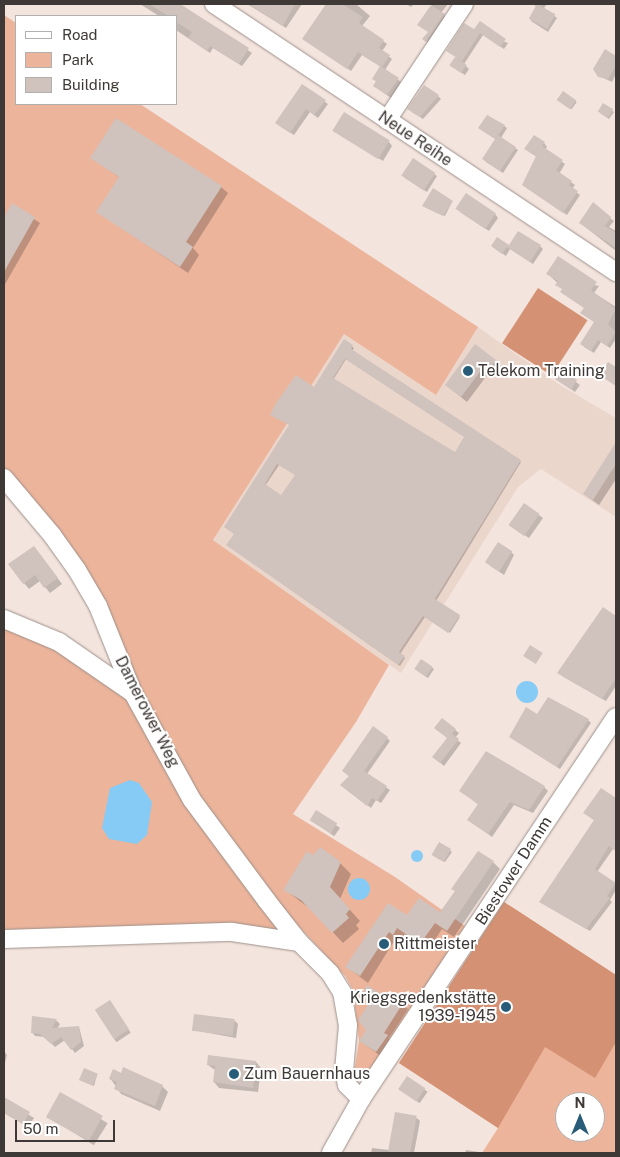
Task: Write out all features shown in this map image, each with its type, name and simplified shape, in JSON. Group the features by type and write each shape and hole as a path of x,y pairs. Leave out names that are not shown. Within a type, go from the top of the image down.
{"street":[{"name":"Neue Reihe","path":"214,4 616,272"},
{"path":"387,120 464,4"},
{"name":"Damerower Weg","path":"4,478 77,570 98,606 133,693 192,800 299,942 330,973 342,992 348,1025 344,1071 347,1085 362,1099"},
{"path":"4,619 59,642 133,693"},
{"name":"Biestower Damm","path":"331,1153 362,1099 616,717"},
{"path":"4,939 232,932 299,942"}],"shaded area":[{"path":"538,288 587,320 552,375 502,343"},
{"path":"478,327 560,385 616,418 616,517 541,469 518,487 401,673 213,540 344,334 436,395"},
{"path":"504,902 616,975 616,1042 595,1078 545,1047 498,1128 399,1063"}],"green space":[{"path":"4,15 15,22 15,105 142,105 478,327 436,395 344,334 213,540 389,665 356,722 293,814 395,877 465,926 365,1077 354,1073 359,1041 353,990 345,976 288,915 197,797 138,683 92,579 58,531 4,467"},
{"path":"4,624 55,645 126,697 238,877 283,932 4,931"},
{"path":"504,902 616,975 616,1153 482,1153 498,1128 399,1063"}],"water":[{"path":"527,681 535,684 538,692 535,700 527,703 519,700 516,692 519,684"},
{"path":"130,780 139,783 152,802 147,835 137,844 109,839 102,828 110,788"},
{"path":"417,850 423,856 417,862 411,856"},
{"path":"355,878 363,878 370,885 370,893 363,900 355,900 348,893 348,885"}],"building":[{"path":"149,4 180,4 249,48 239,64 210,46 207,51 188,38 192,32 178,23 178,15 166,15"},
{"path":"248,4 295,4 283,26"},
{"path":"326,4 342,4 363,17 359,23 384,40 379,48 390,55 382,67 399,78 387,95 373,86 376,81 372,79 380,66 358,52 347,69 302,39"},
{"path":"537,4 555,14 547,29 529,19"},
{"path":"431,5 445,14 426,42 422,39 428,32 417,25"},
{"path":"480,21 506,39 500,47 480,33 462,61 446,51 464,23 474,29"},
{"path":"605,49 616,56 616,66 608,79 598,77 593,69"},
{"path":"455,57 467,65 461,73 449,65"},
{"path":"302,84 326,100 314,115 306,109 290,133 275,123"},
{"path":"424,85 439,95 420,117 407,109"},
{"path":"563,91 576,100 570,109 557,100"},
{"path":"603,103 613,109 608,118 598,112"},
{"path":"344,112 390,141 378,159 332,131"},
{"path":"487,115 505,125 498,135 516,147 500,171 482,159 495,139 478,128"},
{"path":"116,118 222,186 186,242 193,247 180,267 96,212 119,177 90,158"},
{"path":"534,135 545,142 542,146 563,160 556,170 572,181 569,185 578,191 563,213 522,185 536,156 524,149"},
{"path":"413,158 435,173 424,191 401,175"},
{"path":"433,188 453,201 443,216 422,206"},
{"path":"466,193 496,213 485,229 455,209"},
{"path":"593,202 611,217 605,226 616,233 616,248 579,223"},
{"path":"12,203 35,217 4,272 4,217"},
{"path":"518,231 541,245 530,262 507,247 502,254 491,246 497,237 509,245"},
{"path":"558,256 597,282 591,290 616,309 608,324 616,332 607,346 598,340 591,351 580,344 594,322 580,313 584,308 560,292 562,289 555,285 558,281 546,274"},
{"path":"344,339 353,345 351,349 521,460 435,599 460,615 448,633 423,616 399,652 405,656 398,665 226,545 234,534 224,527 289,425 270,415 276,403 296,375 314,387","holes":["345,359 464,437 455,452 333,378","277,464 295,475 281,495 265,484"]},
{"name":"Telekom Training","path":"475,344 496,360 486,373 482,369 461,397 445,385"},
{"path":"608,362 616,367 616,386 599,375"},
{"path":"561,370 577,380 571,389 555,379"},
{"path":"616,442 616,464 593,500 583,494"},
{"path":"524,503 540,514 524,536 509,525"},
{"path":"498,542 512,551 499,571 485,562"},
{"path":"34,546 58,578 44,588 35,575 23,584 8,564"},
{"path":"603,607 616,616 616,678 602,699 557,673"},
{"path":"530,645 543,653 536,664 523,656"},
{"path":"421,659 433,667 426,677 414,669"},
{"path":"548,697 589,719 557,767 509,737 526,707 537,714"},
{"path":"442,718 456,729 452,734 459,739 440,763 432,757 447,738 434,728"},
{"path":"373,726 388,737 364,771 387,786 377,801 372,798 367,806 340,785 349,776 342,771"},
{"path":"486,751 545,786 529,810 510,802 488,834 467,820 478,804 459,791"},
{"path":"601,788 616,798 616,851 609,846 595,869 616,883 607,896 610,898 586,929 539,902 594,820 583,813"},
{"path":"316,810 337,823 331,833 310,820"},
{"path":"439,842 451,849 444,862 432,855"},
{"path":"320,847 341,862 330,887 350,909 346,914 349,918 332,933 301,900 283,890 307,851 313,855"},
{"path":"478,851 494,861 447,931 435,923 420,944 397,928 393,935 389,932 360,976 345,967 388,903 407,915 419,898 440,912 455,891 451,889"},
{"name":"Rittmeister","path":"367,985 389,999 392,995 403,1003 384,1033 388,1035 376,1052 359,1041 366,1030 358,1020 371,1000 362,994"},
{"path":"110,1000 129,1029 114,1039 95,1010"},
{"path":"194,1014 235,1019 233,1036 192,1031"},
{"path":"32,1016 57,1019 52,1028 79,1026 81,1042 71,1050 61,1037 51,1044 40,1034 31,1033"},
{"name":"Zum Bauernhaus","path":"208,1055 256,1061 253,1088 213,1082 215,1066 207,1065"},
{"path":"123,1067 163,1085 155,1106 114,1089 117,1082 109,1079 113,1069 121,1073"},
{"path":"84,1068 98,1074 93,1086 79,1080"},
{"path":"407,1076 425,1088 416,1102 398,1089"},
{"path":"60,1092 103,1116 89,1141 46,1117"},
{"path":"4,1097 30,1112 23,1124 4,1113"},
{"path":"395,1112 417,1116 410,1153 388,1151"}],"place":[{"name":"Telekom Training","path":"468,371"},
{"name":"Rittmeister","path":"384,944"},
{"name":"Kriegsgedenkstätte 1939-1945","path":"506,1007"},
{"name":"Zum Bauernhaus","path":"234,1074"}]}
